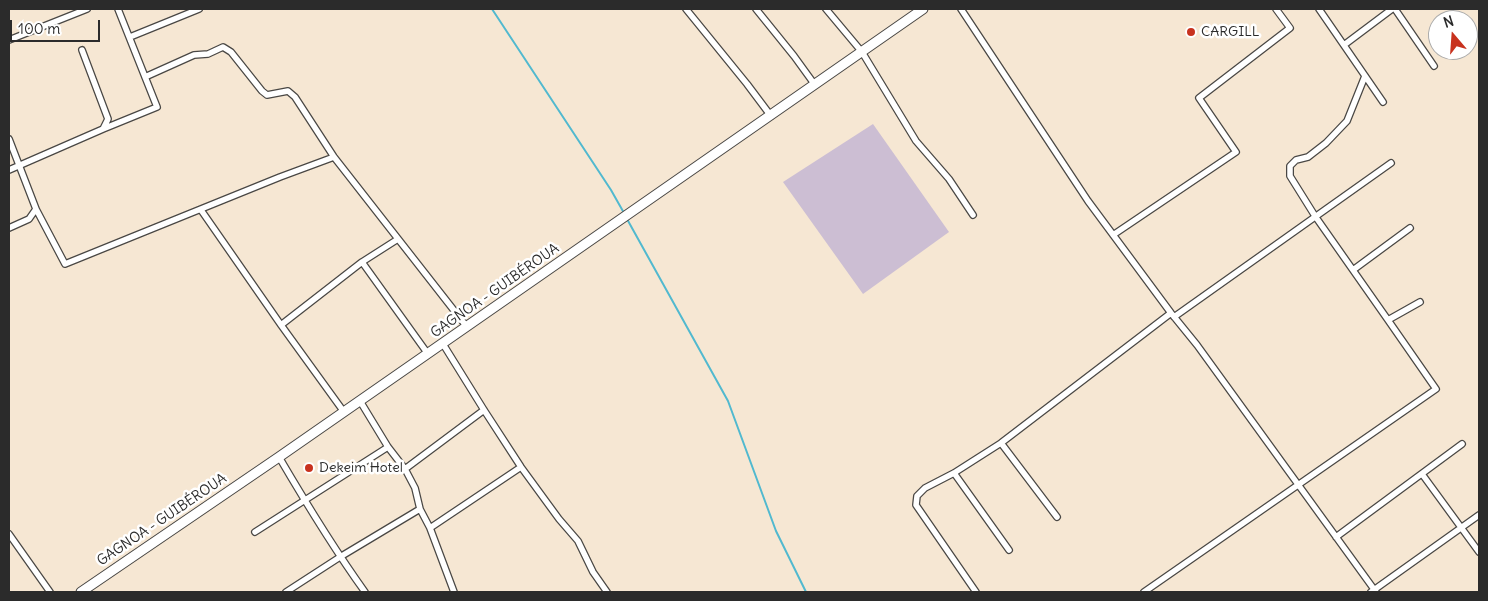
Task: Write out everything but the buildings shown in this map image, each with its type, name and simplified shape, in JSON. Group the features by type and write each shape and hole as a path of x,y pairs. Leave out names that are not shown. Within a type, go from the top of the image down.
{"main road":[{"name":"GAGNOA - GUIBÉROUA","path":"80,592 280,457 923,9"}],"street":[{"path":"9,40 87,9"},
{"path":"9,170 157,107 118,9"},
{"path":"130,38 200,9"},
{"path":"686,9 771,116"},
{"path":"756,9 815,85"},
{"path":"826,9 862,52 916,141 949,179 973,215"},
{"path":"961,9 1113,236 1197,345 1373,591 1479,515"},
{"path":"1113,236 1236,152 1199,98 1290,28 1276,9"},
{"path":"1319,9 1383,102"},
{"path":"1344,45 1394,9 1434,66"},
{"path":"145,77 194,55 208,54 223,47 231,52 267,95 288,91 295,97 334,157 467,327"},
{"path":"82,50 108,120 103,129"},
{"path":"1144,592 1436,390 1315,216 1290,176 1290,166 1296,160 1308,157 1326,143 1347,120 1364,76"},
{"path":"9,139 36,209 65,264 334,157"},
{"path":"976,592 916,505 917,496 925,488 954,473 1002,443 1173,315 1391,163"},
{"path":"9,228 28,219 36,209"},
{"path":"201,210 344,412"},
{"path":"1353,270 1410,228"},
{"path":"281,325 362,262 398,239"},
{"path":"362,262 428,354"},
{"path":"1388,320 1420,302"},
{"path":"443,344 521,467 559,519 578,541 593,572 607,592"},
{"path":"360,401 388,447 405,469 415,488 420,509 430,528 454,592"},
{"path":"405,469 484,410"},
{"path":"1002,443 1057,517"},
{"path":"1336,538 1462,444"},
{"path":"255,532 388,447"},
{"path":"280,457 340,557 365,592"},
{"path":"430,528 521,467"},
{"path":"954,473 1009,550"},
{"path":"1422,474 1479,552"},
{"path":"286,592 420,509"},
{"path":"9,534 50,592"}],"shaded area":[{"path":"873,124 949,232 863,294 783,182"}],"waterway":[{"path":"492,9 611,190 624,213"},
{"path":"627,219 728,401 776,531 806,592"}],"place":[{"name":"CARGILL","path":"1191,32"},
{"name":"Dekeim Hotel","path":"309,468"}]}
